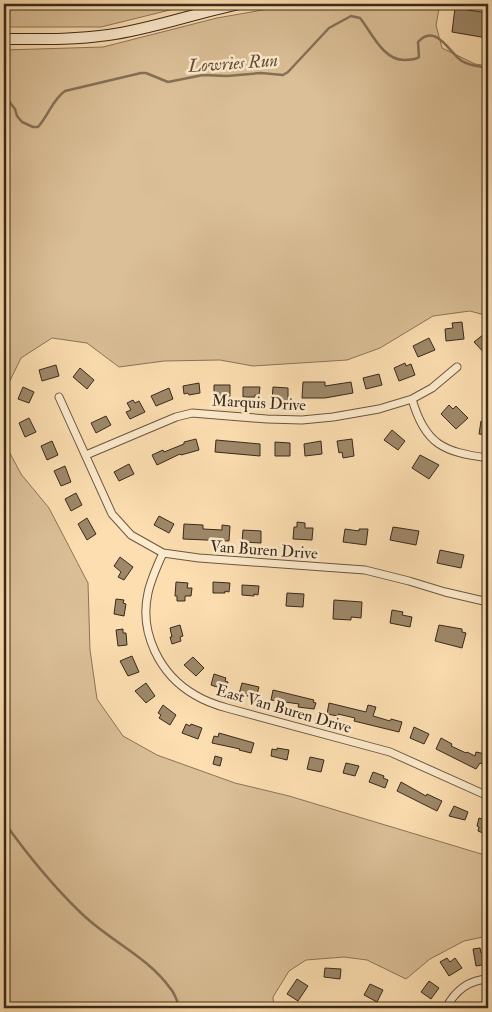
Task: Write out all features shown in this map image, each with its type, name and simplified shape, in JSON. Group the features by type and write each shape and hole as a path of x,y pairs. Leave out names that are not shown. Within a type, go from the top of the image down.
{"street":[{"path":"4,39 77,38 109,35 239,4"},
{"name":"Marquis Drive","path":"86,456 184,414 203,413 280,420 318,419 379,409 412,399 432,388 457,367"},
{"path":"58,397 86,456"},
{"path":"412,399 424,429 436,442 444,448 460,454 488,458"},
{"name":"Van Buren Drive","path":"86,456 108,506 117,521 131,535 162,553 192,558 365,570 488,602"},
{"name":"East Van Buren Drive","path":"162,553 148,594 146,605 147,626 152,646 162,665 184,688 202,699 227,708 390,752 488,796"},
{"path":"446,1008 458,991 465,986 474,981 488,980"}],"shaded area":[{"path":"4,4 194,4 101,27 4,27"},
{"path":"297,4 440,4 436,25 442,48 475,64 488,66 488,316 470,311 433,316 380,348 347,360 253,366 220,360 164,361 119,367 87,343 52,338 21,358 4,393 4,50 103,47 217,18"},
{"path":"4,442 21,474 49,508 88,583 90,650 97,699 123,736 157,755 235,783 289,796 488,856 488,936 464,941 430,959 406,979 367,960 344,957 306,960 289,971 273,997 274,1008 4,1008"}],"building":[{"path":"455,8 488,13 487,38 452,32"},
{"path":"462,322 464,339 446,341 445,329 453,328 452,323"},
{"path":"484,334 488,338 488,357 474,342"},
{"path":"429,338 435,350 418,357 413,346"},
{"path":"405,363 406,366 411,364 415,375 399,381 394,368"},
{"path":"56,365 59,376 42,381 39,370"},
{"path":"80,368 94,380 87,389 73,377"},
{"path":"379,374 382,385 366,389 363,378"},
{"path":"303,382 325,382 325,386 351,382 353,393 325,398 302,398"},
{"path":"199,383 200,393 184,394 183,386"},
{"path":"214,385 230,385 230,396 217,396 217,393 214,392"},
{"path":"23,387 34,392 29,403 18,399"},
{"path":"243,387 260,387 259,395 243,397"},
{"path":"273,387 288,388 288,401 272,400"},
{"path":"169,388 173,399 156,406 151,396"},
{"path":"133,400 135,403 139,401 145,412 130,419 126,412 131,410 127,403"},
{"path":"449,405 453,409 456,406 468,418 456,429 441,414"},
{"path":"106,416 111,425 96,433 91,423"},
{"path":"29,418 36,432 25,437 19,423"},
{"path":"481,421 488,422 488,435 479,434"},
{"path":"392,430 405,441 398,450 384,440"},
{"path":"196,439 199,450 180,454 157,465 152,455"},
{"path":"352,439 354,456 343,458 342,452 339,453 337,441"},
{"path":"216,440 260,444 260,456 215,452"},
{"path":"52,441 58,455 47,460 41,446"},
{"path":"321,441 322,454 305,456 304,444"},
{"path":"275,442 290,443 290,456 275,456"},
{"path":"420,455 439,465 429,479 412,468"},
{"path":"129,464 134,474 119,481 114,472"},
{"path":"65,466 71,482 61,486 54,471"},
{"path":"76,493 82,505 71,511 65,499"},
{"path":"159,516 174,524 169,533 154,525"},
{"path":"87,518 96,534 87,540 78,524"},
{"path":"297,522 305,523 305,528 313,528 312,540 293,539 294,527 297,527"},
{"path":"184,524 203,525 203,529 222,530 222,525 230,526 229,541 183,539"},
{"path":"393,527 419,531 416,545 390,540"},
{"path":"345,529 359,531 359,529 368,529 366,545 343,542"},
{"path":"243,530 261,531 261,543 242,542"},
{"path":"440,550 464,555 461,568 437,563"},
{"path":"120,557 133,567 124,580 118,577 121,572 114,566"},
{"path":"176,582 188,583 187,588 192,588 191,596 185,596 185,601 177,601 177,596 175,596"},
{"path":"213,582 230,583 229,592 213,593"},
{"path":"242,585 259,586 258,595 242,595"},
{"path":"287,593 304,594 303,607 286,606"},
{"path":"116,599 124,600 123,603 126,604 124,616 114,614"},
{"path":"334,600 362,602 361,618 351,617 351,620 333,619"},
{"path":"392,610 403,612 402,615 412,617 410,627 390,623"},
{"path":"180,625 183,636 180,637 181,641 172,644 170,628"},
{"path":"439,625 462,629 462,632 466,633 462,648 435,641"},
{"path":"123,629 123,633 126,633 127,645 118,646 116,630"},
{"path":"132,656 139,672 128,676 120,661"},
{"path":"193,657 204,668 196,676 184,665"},
{"path":"214,674 226,678 225,681 228,682 226,690 211,685"},
{"path":"146,683 155,696 146,703 135,691"},
{"path":"242,683 259,687 256,698 239,694"},
{"path":"273,690 314,700 313,702 316,703 314,709 298,707 299,704 271,700"},
{"path":"329,703 366,712 368,705 376,707 373,716 402,722 399,732 354,721 355,718 338,714 338,716 327,714"},
{"path":"163,705 176,715 170,725 159,718 161,715 158,713"},
{"path":"186,724 202,728 198,739 182,733"},
{"path":"414,727 429,734 424,744 410,738"},
{"path":"219,733 254,743 251,753 212,743 214,736 218,737"},
{"path":"441,738 452,744 451,746 466,753 475,756 476,752 485,754 482,764 480,763 476,769 436,749"},
{"path":"277,748 289,750 287,760 271,756 272,749 277,750"},
{"path":"215,756 222,758 220,766 213,764"},
{"path":"310,757 324,760 321,772 307,769"},
{"path":"346,763 359,766 355,776 343,773"},
{"path":"373,772 384,776 383,778 388,780 385,788 369,782"},
{"path":"401,782 426,796 427,794 442,801 437,811 397,791"},
{"path":"454,806 468,812 465,820 449,816"},
{"path":"479,818 488,821 488,835 478,831"},
{"path":"480,948 481,953 487,952 488,964 476,966 473,949"},
{"path":"447,958 450,962 455,958 462,968 449,976 440,962"},
{"path":"325,968 341,969 340,979 324,977"},
{"path":"297,979 308,986 298,1001 287,994"},
{"path":"429,981 439,988 431,999 421,992"},
{"path":"370,984 383,990 377,1002 364,995"}],"waterway":[{"name":"Lowries Run","path":"4,99 7,99 15,109 17,116 22,122 38,127 57,99 65,91 141,73 146,73 168,82 203,75 227,76 261,73 283,75 329,28 351,16 360,18 384,51 397,59 410,60 419,57 418,42 425,37 431,36 437,37 465,63 488,68"},
{"path":"4,822 40,869 80,912 139,957 161,977 173,992 180,1008"}]}
